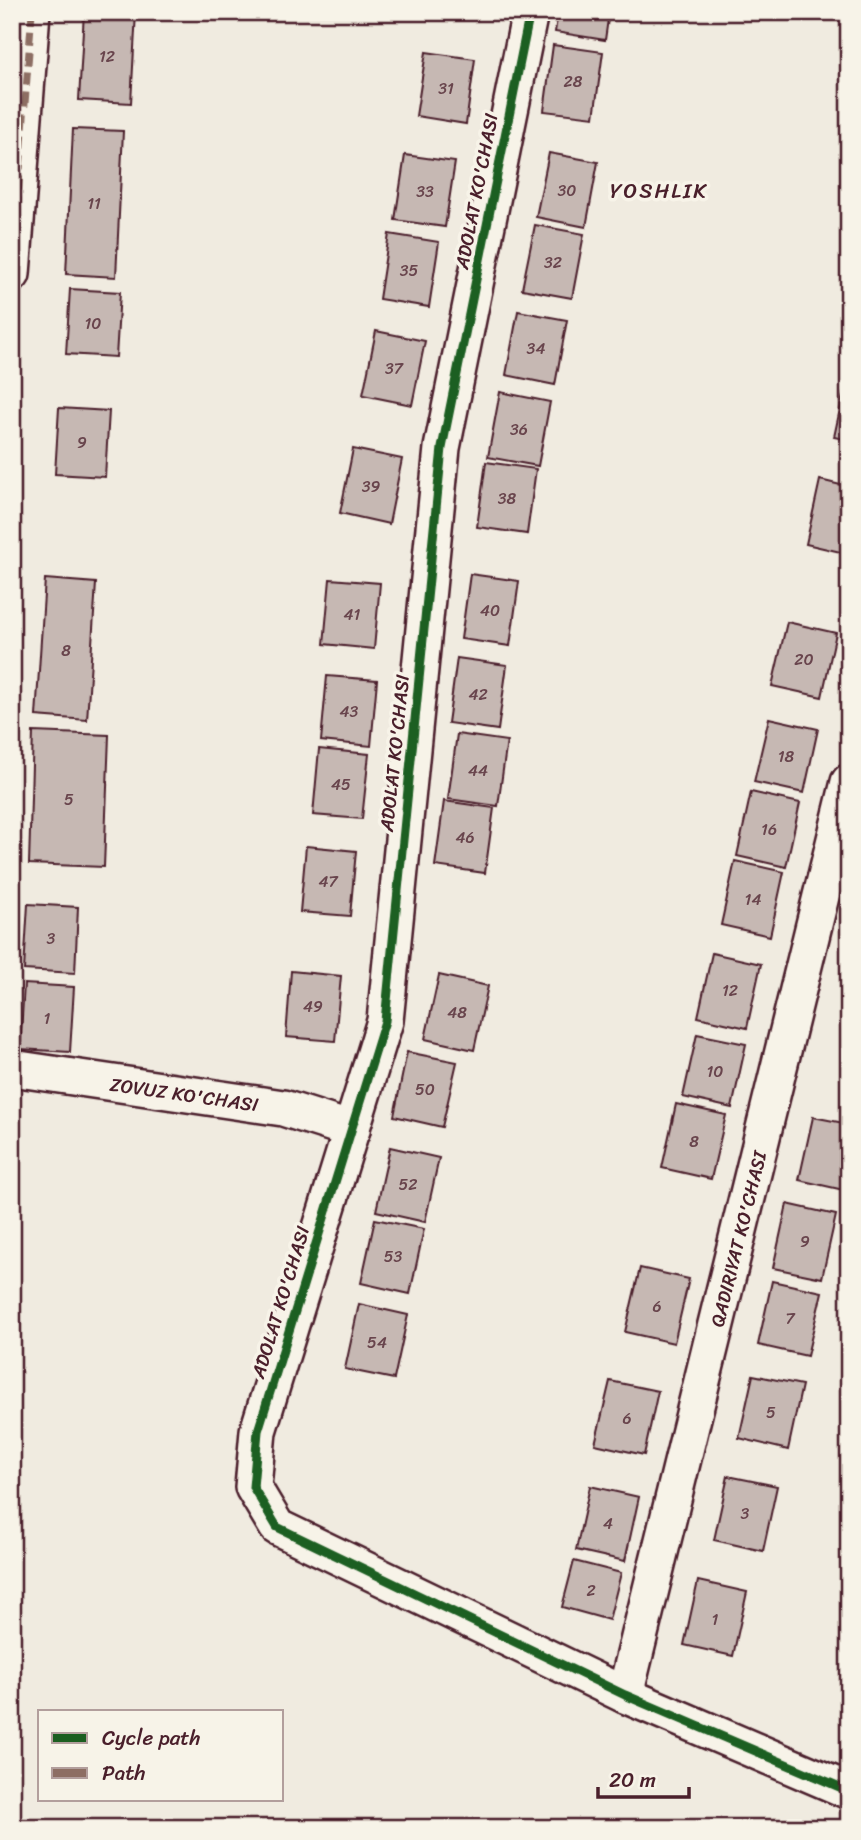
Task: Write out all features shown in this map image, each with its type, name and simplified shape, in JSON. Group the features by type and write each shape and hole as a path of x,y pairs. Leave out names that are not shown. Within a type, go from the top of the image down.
{"street":[{"path":"12,274 32,12"},
{"name":"ADOLAT KO'CHASI","path":"530,12 442,448 385,1021 258,1431 253,1487 276,1527 625,1695"},
{"name":"QADIRIYAT KO'CHASI","path":"625,1695 849,782"},
{"name":"ZOVUZ KO'CHASI","path":"12,1068 283,1108 352,1130"},
{"path":"625,1695 849,1791"}],"building":[{"path":"84,12 136,12 131,103 79,100"},
{"path":"558,12 609,12 605,40 555,32"},
{"path":"553,45 603,52 594,117 544,111"},
{"path":"426,52 475,59 466,124 416,116"},
{"path":"73,129 123,131 116,277 66,274"},
{"path":"549,153 598,162 586,227 536,217"},
{"path":"405,155 455,162 445,227 395,220"},
{"path":"535,225 584,234 572,298 522,289"},
{"path":"389,234 439,242 429,307 379,299"},
{"path":"70,289 120,292 116,357 66,354"},
{"path":"518,311 567,320 555,385 506,375"},
{"path":"376,331 425,341 412,405 363,395"},
{"path":"849,372 849,440 834,437"},
{"path":"500,392 550,402 538,466 488,457"},
{"path":"59,408 109,411 105,477 55,474"},
{"path":"353,449 402,459 389,524 340,513"},
{"path":"486,462 536,469 527,534 477,527"},
{"path":"820,480 849,487 849,554 806,544"},
{"path":"470,574 519,581 510,646 461,639"},
{"path":"45,579 96,583 87,720 36,716"},
{"path":"330,579 380,583 374,649 324,644"},
{"path":"787,622 836,633 822,697 772,686"},
{"path":"457,658 507,665 498,730 448,723"},
{"path":"327,676 377,680 371,746 321,741"},
{"path":"769,718 818,729 804,793 754,782"},
{"path":"33,732 109,735 104,867 29,864"},
{"path":"457,734 507,741 498,806 448,799"},
{"path":"319,749 369,754 362,819 313,815"},
{"path":"751,792 800,803 786,867 737,856"},
{"path":"444,801 494,808 485,873 435,866"},
{"path":"306,846 356,851 350,916 300,912"},
{"path":"735,861 784,872 770,936 721,925"},
{"path":"28,904 78,907 75,973 24,970"},
{"path":"849,952 849,992 840,990"},
{"path":"712,953 761,964 747,1028 698,1017"},
{"path":"291,971 341,976 335,1041 286,1037"},
{"path":"439,975 488,986 474,1050 425,1039"},
{"path":"24,984 74,987 70,1052 20,1049"},
{"path":"697,1034 746,1044 732,1108 683,1097"},
{"path":"407,1052 457,1062 442,1127 394,1116"},
{"path":"676,1104 726,1115 711,1179 662,1168"},
{"path":"813,1117 849,1124 848,1191 799,1180"},
{"path":"390,1147 439,1158 425,1222 376,1211"},
{"path":"787,1204 836,1215 822,1278 773,1268"},
{"path":"375,1219 424,1229 410,1294 361,1283"},
{"path":"640,1268 689,1279 674,1343 625,1332"},
{"path":"772,1281 822,1292 807,1356 758,1345"},
{"path":"359,1304 408,1315 394,1379 345,1369"},
{"path":"753,1375 802,1385 788,1450 739,1438"},
{"path":"610,1381 658,1391 644,1455 595,1444"},
{"path":"728,1476 777,1486 763,1551 714,1540"},
{"path":"590,1486 639,1497 625,1561 576,1550"},
{"path":"574,1561 621,1573 609,1620 562,1607"},
{"path":"698,1581 747,1592 733,1656 684,1645"}],"marked path":[{"path":"12,274 32,12"}],"cycle path":[{"path":"530,12 442,448 385,1021 258,1431 253,1487 277,1527 625,1695 849,1791"}],"district":[{"name":"YOSHLIK","path":"659,191"}]}
